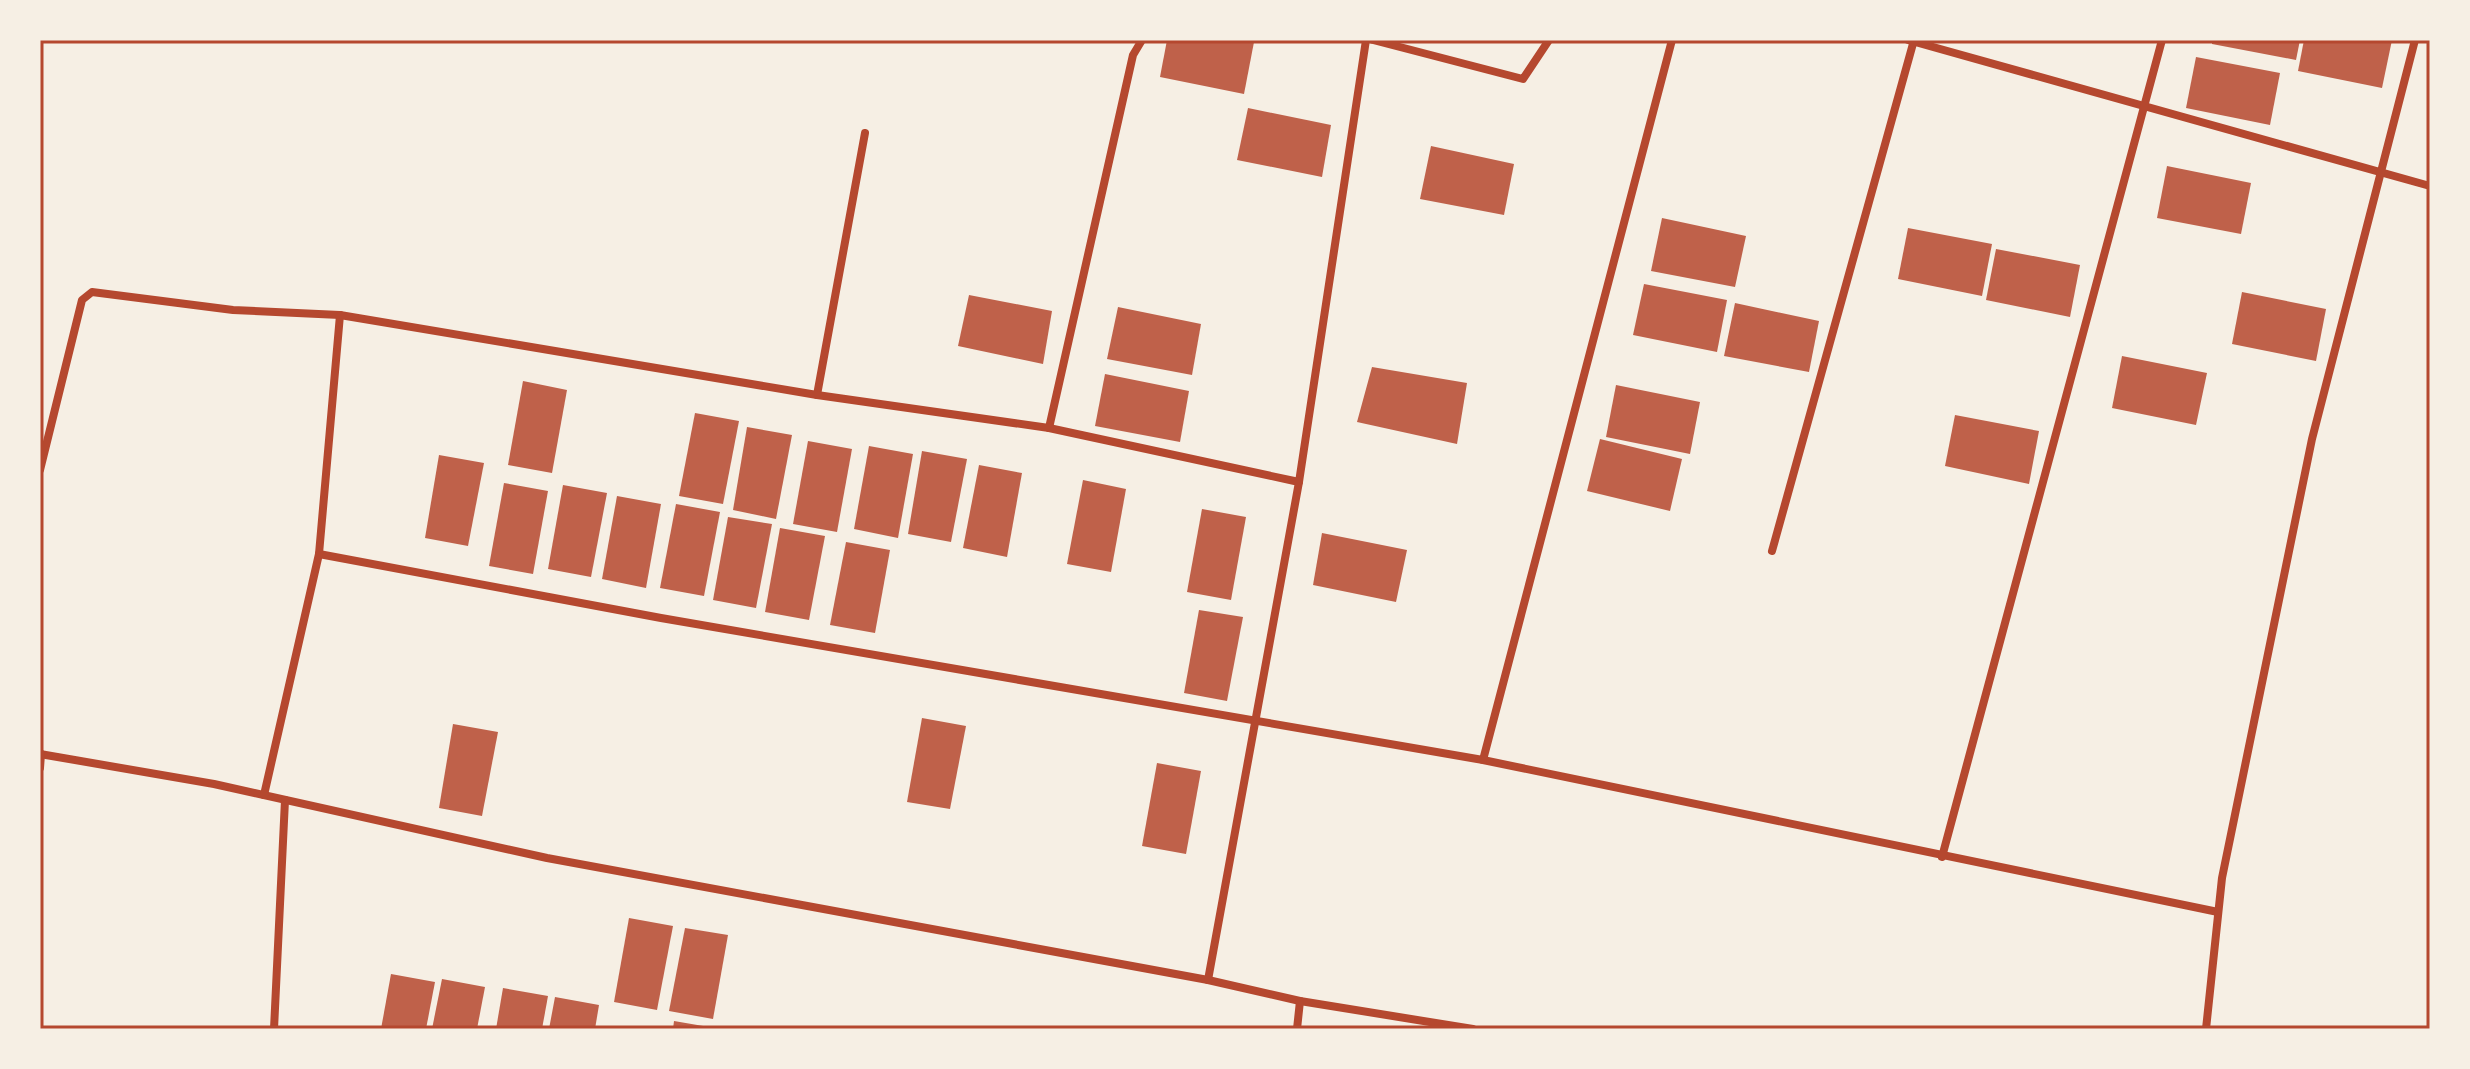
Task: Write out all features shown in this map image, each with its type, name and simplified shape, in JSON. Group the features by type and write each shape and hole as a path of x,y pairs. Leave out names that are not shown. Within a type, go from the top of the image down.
{"street":[{"path":"1049,428 1133,55 1142,40"},
{"path":"1208,980 1299,482 1366,40"},
{"path":"1373,40 1523,79 1549,40"},
{"path":"1483,760 1672,40"},
{"path":"1942,857 2147,106 2162,40"},
{"path":"2206,1029 2218,912 2312,439 2415,40"},
{"path":"1772,551 1912,41 2430,186"},
{"path":"817,395 865,133"},
{"path":"40,470 82,300 92,292 233,310 340,315 817,395 1049,428 1299,482"},
{"path":"264,795 319,554 340,315"},
{"path":"319,554 661,618 1257,718 1483,760 2218,912"},
{"path":"40,768 40,754 264,795 547,858 1208,980 1300,1001 1473,1029"},
{"path":"274,1029 285,800"},
{"path":"1297,1029 1300,1001"}],"building":[{"path":"1167,40 1254,42 1244,94 1160,77"},
{"path":"2212,40 2300,40 2296,60 2212,44"},
{"path":"2304,40 2392,40 2382,88 2298,71"},
{"path":"2196,57 2280,73 2270,125 2186,108"},
{"path":"1248,108 1331,125 1322,177 1237,160"},
{"path":"1431,146 1514,164 1504,215 1420,199"},
{"path":"2167,166 2251,183 2241,234 2157,218"},
{"path":"1662,218 1746,236 1735,287 1651,271"},
{"path":"1908,228 1992,244 1982,296 1898,279"},
{"path":"1996,249 2080,265 2070,317 1986,300"},
{"path":"1644,284 1727,300 1717,352 1633,335"},
{"path":"2242,292 2326,309 2316,361 2232,344"},
{"path":"969,295 1052,311 1043,364 958,346"},
{"path":"1735,303 1819,321 1809,372 1724,356"},
{"path":"1118,307 1201,324 1192,375 1107,359"},
{"path":"2122,356 2207,373 2196,425 2112,408"},
{"path":"1372,367 1467,383 1457,444 1357,422"},
{"path":"1105,374 1189,391 1180,442 1095,426"},
{"path":"523,381 567,390 552,473 508,465"},
{"path":"1616,385 1700,402 1690,454 1606,437"},
{"path":"695,413 739,421 723,504 679,496"},
{"path":"1955,415 2039,431 2029,484 1945,466"},
{"path":"747,427 792,435 776,519 733,510"},
{"path":"1600,439 1682,459 1670,511 1587,491"},
{"path":"808,441 852,449 837,532 793,524"},
{"path":"869,446 913,454 898,538 854,529"},
{"path":"922,451 967,459 951,542 908,534"},
{"path":"439,455 484,463 468,546 425,538"},
{"path":"979,465 1022,473 1007,557 963,548"},
{"path":"1083,480 1126,489 1111,572 1067,564"},
{"path":"504,483 548,491 533,574 489,566"},
{"path":"563,485 607,493 591,577 548,569"},
{"path":"617,496 661,504 646,588 602,579"},
{"path":"676,504 720,512 704,596 660,588"},
{"path":"1202,509 1246,517 1231,600 1187,592"},
{"path":"728,517 772,524 756,608 713,600"},
{"path":"780,528 825,536 809,620 765,612"},
{"path":"1322,533 1407,550 1396,602 1313,585"},
{"path":"846,542 890,550 875,633 830,625"},
{"path":"1199,610 1243,617 1227,701 1184,693"},
{"path":"922,718 966,726 950,809 907,802"},
{"path":"453,724 498,732 482,816 439,808"},
{"path":"1157,763 1201,771 1186,854 1142,846"},
{"path":"629,918 673,926 657,1010 614,1002"},
{"path":"685,928 728,935 713,1019 669,1011"},
{"path":"391,974 435,982 426,1029 381,1029"},
{"path":"442,979 485,987 477,1029 432,1029"},
{"path":"503,988 548,996 542,1029 496,1029"},
{"path":"555,997 599,1005 595,1029 549,1029"},
{"path":"674,1021 709,1027 709,1029 673,1029"}]}
